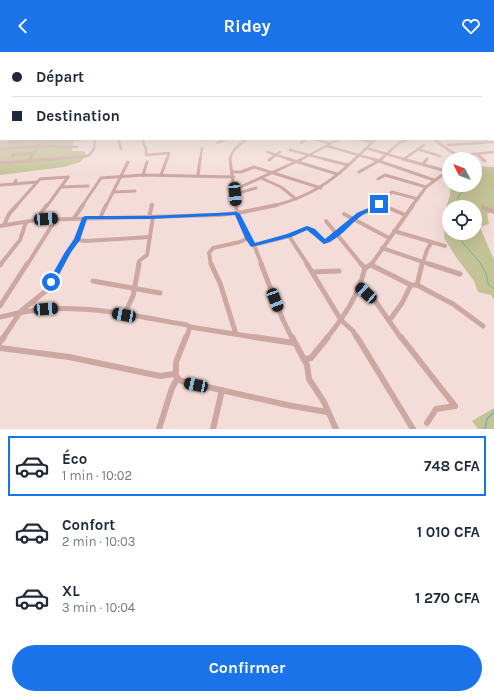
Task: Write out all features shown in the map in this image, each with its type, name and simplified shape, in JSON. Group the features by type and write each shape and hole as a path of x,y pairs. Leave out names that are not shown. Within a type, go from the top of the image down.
{"street":[{"path":"9,143 12,140"},
{"path":"0,144 30,140"},
{"path":"28,161 37,146 44,140 58,140"},
{"path":"0,163 88,156 92,153 95,143 94,140"},
{"path":"118,140 121,149"},
{"path":"142,140 146,149 146,155 170,153 161,175"},
{"path":"217,143 224,140"},
{"path":"246,140 237,146 230,157 234,177 237,214 248,238 254,245 283,320 307,365 309,380 324,402 327,412 336,429"},
{"path":"301,143 306,140"},
{"path":"316,140 434,180"},
{"path":"234,190 294,161 310,155 337,140"},
{"path":"363,140 372,142"},
{"path":"2,226 36,220 74,218 237,214 307,196 321,188 375,140"},
{"path":"359,172 387,154 399,143 407,140"},
{"path":"434,140 451,152"},
{"path":"448,144 494,142"},
{"path":"404,159 424,145"},
{"path":"0,149 37,146 77,147"},
{"path":"295,151 299,147"},
{"path":"198,176 202,148"},
{"path":"366,148 442,170"},
{"path":"417,149 440,156"},
{"path":"290,150 348,165"},
{"path":"267,152 337,174"},
{"path":"269,160 280,152"},
{"path":"482,153 494,152"},
{"path":"13,157 13,155 33,153"},
{"path":"423,164 427,159"},
{"path":"100,218 128,162"},
{"path":"143,175 147,162"},
{"path":"252,163 254,167"},
{"path":"233,172 241,172 254,167 321,188"},
{"path":"304,359 311,358 341,320 360,287 366,268 371,265 426,187 442,174"},
{"path":"74,218 101,178 143,175 234,177"},
{"path":"378,179 385,175 426,187"},
{"path":"2,226 9,214 40,179 68,177 36,220"},
{"path":"261,178 281,187 296,199"},
{"path":"14,184 16,180"},
{"path":"0,185 37,182"},
{"path":"62,187 88,186"},
{"path":"235,194 256,188"},
{"path":"114,192 135,191"},
{"path":"254,245 289,236 307,228 312,230 324,242 330,240 359,214 373,209 392,192 418,199"},
{"path":"124,315 133,296 139,261 147,255 150,237 152,204"},
{"path":"379,204 403,214"},
{"path":"483,207 494,212"},
{"path":"344,214 389,238"},
{"path":"0,342 21,311 47,290 68,252 77,240 85,218"},
{"path":"0,306 56,219"},
{"path":"326,221 366,268"},
{"path":"0,265 25,232 26,222"},
{"path":"394,231 445,246"},
{"path":"289,236 341,320 353,331 413,429"},
{"path":"77,240 86,241 150,237"},
{"path":"236,334 231,313 220,281 212,267 208,254 214,247 240,242 248,238"},
{"path":"417,285 424,263 424,256 428,246 431,243"},
{"path":"382,248 460,274"},
{"path":"371,265 411,285 417,285 454,304 483,326"},
{"path":"312,272 339,271"},
{"path":"93,281 134,288 141,291 160,293"},
{"path":"390,320 402,304 411,285"},
{"path":"360,287 372,297 412,352 455,406 436,409 426,423"},
{"path":"0,317 21,311 70,307 91,308 187,325 190,327 294,343"},
{"path":"159,429 176,376 176,365 190,327"},
{"path":"0,348 69,357 160,376 176,376 182,382 287,405 327,412"},
{"path":"213,429 222,390"}],"green space":[{"path":"0,140 74,140 72,151 84,151 87,155 80,162 64,167 0,175"},
{"path":"482,166 494,167 494,211 487,214 489,224 482,226 482,200 448,200 450,192 482,192"},
{"path":"482,232 494,260 494,300 491,295 478,292 474,281 445,240 482,240"},
{"path":"494,408 494,429 478,429 472,421"}],"waterway":[{"path":"458,200 458,197 462,192"},
{"path":"461,240 480,263 487,276 488,284 494,289"},
{"path":"485,429 487,419 494,412"}],"route":[{"path":"51,282 64,262 68,252 77,240 85,218 149,218 237,214 248,238 254,245 289,236 307,228 312,230 324,242 330,240 359,214 373,209 379,204"}]}
